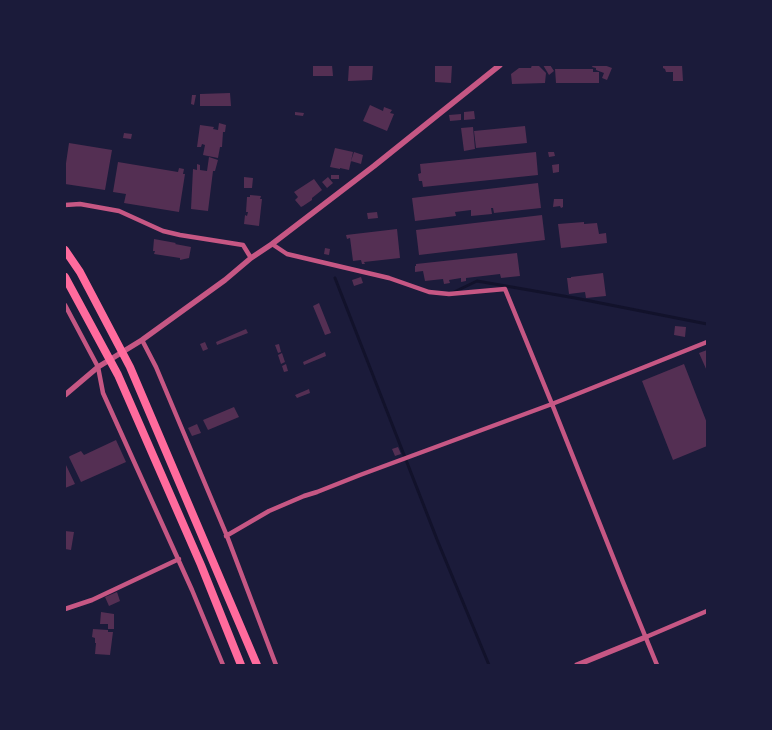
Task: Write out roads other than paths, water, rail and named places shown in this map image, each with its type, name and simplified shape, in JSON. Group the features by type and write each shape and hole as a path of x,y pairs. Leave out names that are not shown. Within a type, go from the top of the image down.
{"highway":[{"path":"65,250 80,272 130,366 257,665"},
{"path":"65,277 118,375 201,566 241,665"}],"street":[{"path":"65,395 98,367 142,340 225,280 374,166 500,65"},
{"path":"65,205 80,204 120,211 163,230 180,235 243,245 252,258"},
{"path":"272,244 286,254 389,278 429,292 449,294 505,289 657,665"},
{"path":"65,305 98,367 103,393 179,559 223,665"},
{"path":"142,340 156,367 226,536 276,665"},
{"path":"226,536 269,511 304,496 552,404 707,342"},
{"path":"65,609 92,600 179,559"},
{"path":"577,665 707,611"}],"waterway":[{"path":"335,278 438,542 489,665"},
{"path":"452,293 477,281 707,324"}]}
